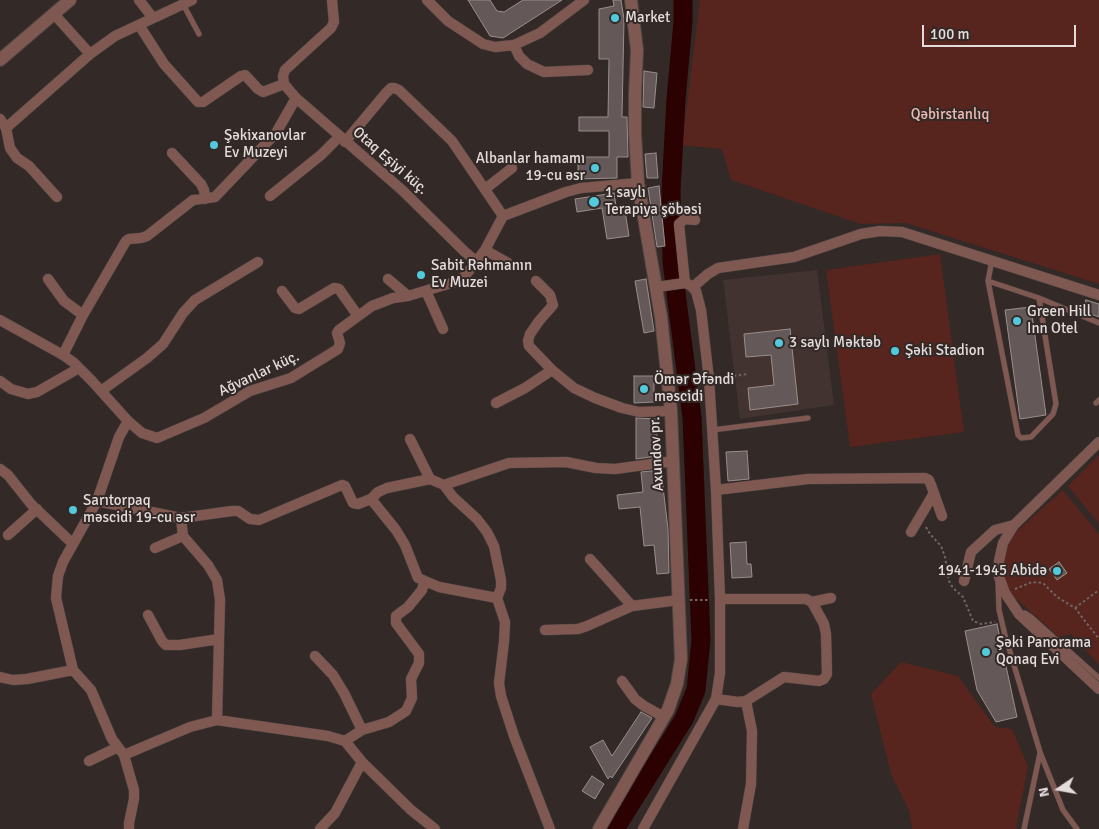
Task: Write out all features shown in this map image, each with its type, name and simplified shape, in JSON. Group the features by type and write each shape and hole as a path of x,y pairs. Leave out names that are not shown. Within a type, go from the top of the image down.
{"street":[{"path":"0,60 70,0"},
{"path":"139,0 153,18"},
{"path":"139,25 164,64 198,102 204,102 240,76 246,75 263,92 284,84 283,76 285,70 331,28 334,22 332,0"},
{"path":"427,0 448,21 483,44 495,48 514,45 540,33 584,0"},
{"name":"Axundov pr.","path":"599,829 664,718 673,698 679,671 684,600 662,286 638,183 635,134 637,50 636,26 631,0"},
{"path":"57,197 29,166 17,158 10,148 3,123 115,36 188,2"},
{"path":"54,14 90,54"},
{"path":"514,45 519,56 527,64 544,72 588,70"},
{"name":"Otaq Eşiyi küç.","path":"284,84 296,98 402,190 476,261"},
{"path":"270,196 342,139 391,88 399,90 452,142 503,216 513,210 581,188 638,183"},
{"path":"63,355 83,315 126,241 147,236 193,200 215,197 276,133 296,98"},
{"path":"172,152 201,184 205,199"},
{"path":"485,189 512,168"},
{"name":"Ağvanlar küç.","path":"128,421 150,437 165,436 204,418 250,392 280,383 299,374 338,349 340,343 337,333 358,316 382,301 408,296 458,281 484,250 503,216"},
{"path":"644,829 716,699 720,673 716,490 709,379 698,298 689,285 679,224 685,220 696,220"},
{"path":"662,286 689,285 718,268 794,257 861,234 880,231 902,232 1099,295"},
{"path":"484,250 508,263"},
{"path":"101,391 148,358 163,344 183,314 196,300 258,262"},
{"path":"48,279 64,301 83,315"},
{"path":"388,279 408,296"},
{"path":"536,281 550,295 553,306 539,321 530,334 528,341 529,346 552,370 574,388 622,408 639,412 671,411"},
{"path":"282,290 295,308 299,309 334,288 339,289 358,316"},
{"path":"426,291 443,328"},
{"path":"0,320 63,355 79,368 128,421 119,437 97,501 58,576 56,598 72,670 91,690 104,724 121,751 134,790 129,829"},
{"path":"0,381 10,389 28,394 37,392 79,368"},
{"path":"496,403 525,388 552,370"},
{"path":"410,439 430,479"},
{"path":"1099,442 1014,525 1003,543 998,561 999,577 1005,593 1019,614 1099,689"},
{"path":"444,485 510,463 566,462 596,468 615,469 674,461"},
{"path":"0,468 37,509 73,544"},
{"path":"716,490 808,479 925,478 929,480 942,516"},
{"path":"97,501 181,518 232,511 238,512 250,519 258,520 342,485 345,486 353,503 358,504 387,488 430,479 444,485 453,497 488,532 494,546 501,580 501,588 496,598 505,622 499,683 501,696 514,736 550,829"},
{"path":"911,532 934,492"},
{"path":"371,498 405,545 418,578 439,587 496,598"},
{"path":"8,535 37,509"},
{"path":"181,518 183,536 208,565 217,580 220,600 217,720"},
{"path":"964,581 971,552 995,530 1014,525"},
{"path":"155,548 183,536"},
{"path":"590,559 632,606"},
{"path":"345,741 362,730 389,722 406,711 412,698 411,680 419,663 419,654 396,623 396,616 408,607 422,590 424,582"},
{"path":"812,602 831,598"},
{"path":"716,699 738,702 746,701 784,677 819,681 824,679 827,674 824,624 812,602 806,599 719,599"},
{"path":"545,630 578,629 632,606 684,600"},
{"path":"148,615 166,645 219,640"},
{"path":"316,656 333,675 362,730"},
{"path":"0,677 13,680 27,679 72,670"},
{"path":"622,681 635,699 664,718"},
{"path":"743,829 750,784 752,731 746,701"},
{"path":"89,761 190,727 217,720 328,736 345,741 362,762 411,810 436,829"},
{"path":"320,829 335,813 362,762"}],"lane":[{"path":"188,2 199,34"},
{"path":"992,260 988,282 1018,435 1022,438 1031,437 1053,414 1056,404 1038,298"},
{"path":"988,282 1038,298 1099,323"},
{"path":"712,430 808,418"},
{"path":"999,577 999,610 1040,752 1063,810 1077,829"},
{"path":"1019,614 1025,613 1031,617 1099,678"},
{"path":"1024,829 1040,752"}],"path":[{"path":"709,379 748,374"},
{"path":"1005,593 1032,582 1043,583 1057,597 1075,608 1099,640"},
{"path":"1075,608 1099,590"},
{"path":"684,600 719,599"}],"shaded area":[{"name":"3 saylı Məktəb","path":"817,270 834,405 740,419 723,280"}],"green space":[{"name":"Qəbirstanlıq","path":"700,0 1099,0 1099,284 906,223 861,224 731,180 722,149 682,145"},
{"name":"Şəki Stadion","path":"940,254 964,432 850,447 826,270"},
{"path":"1099,455 1099,524 1068,486"},
{"path":"1063,490 1099,534 1099,665 1071,634 1059,637 1013,596 1005,581 1003,571 1004,557 1009,543 1018,530"},
{"path":"901,662 958,676 995,727 1012,729 1028,766 1016,829 912,829 909,810 891,774 871,694"}],"building":[{"path":"468,0 490,0 497,11 504,12 523,0 562,0 503,38 490,36"},
{"path":"613,0 621,0 624,19 622,117 627,117 628,157 617,157 617,178 578,179 578,157 609,157 609,131 579,131 579,117 608,117 609,59 599,59 599,9 614,6"},
{"path":"644,71 657,73 654,108 643,107"},
{"path":"656,153 658,178 647,178 645,154"},
{"path":"659,186 665,246 657,247 648,188"},
{"path":"614,193 616,206 624,205 629,236 607,239 602,208 577,212 575,199"},
{"path":"646,279 654,331 644,333 635,281"},
{"path":"1086,300 1099,304 1099,317 1082,311"},
{"path":"1031,307 1046,415 1020,419 1005,310"},
{"path":"790,329 798,404 750,410 748,388 774,385 771,355 746,357 744,334"},
{"path":"634,376 654,376 654,402 634,403"},
{"path":"636,418 656,419 658,456 636,459"},
{"path":"747,451 749,479 728,481 726,452"},
{"path":"661,470 668,529 669,573 657,574 654,545 644,546 640,507 619,509 617,495 643,492 641,472"},
{"path":"746,542 747,564 751,564 752,577 732,578 730,543"},
{"path":"1059,562 1067,573 1057,580 1049,569"},
{"name":"Şəki Panorama Qonaq Evi","path":"997,624 1017,717 996,722 977,690 965,631"},
{"path":"641,712 652,718 612,778 610,776 608,779 590,747 603,740 612,756"},
{"path":"592,776 604,784 595,799 582,791"}],"waterway":[{"path":"615,829 684,719 696,690 701,640 692,417 672,262 671,191 683,0"}],"place":[{"name":"Market","path":"615,18"},
{"name":"Şəkixanovlar Ev Muzeyi","path":"214,145"},
{"name":"Albanlar hamamı 19-cu əsr","path":"595,168"},
{"name":"1 saylı Terapiya şöbəsi","path":"594,202"},
{"name":"Sabit Rəhmanın Ev Muzei","path":"421,275"},
{"name":"Green Hill Inn Otel","path":"1017,321"},
{"name":"3 saylı Məktəb","path":"779,343"},
{"name":"Şəki Stadion","path":"895,351"},
{"name":"Ömər Əfəndi məscidi","path":"644,389"},
{"name":"Sarıtorpaq məscidi 19-cu əsr","path":"73,510"},
{"name":"1941-1945 Abidə","path":"1057,571"},
{"name":"Şəki Panorama Qonaq Evi","path":"986,652"}]}
